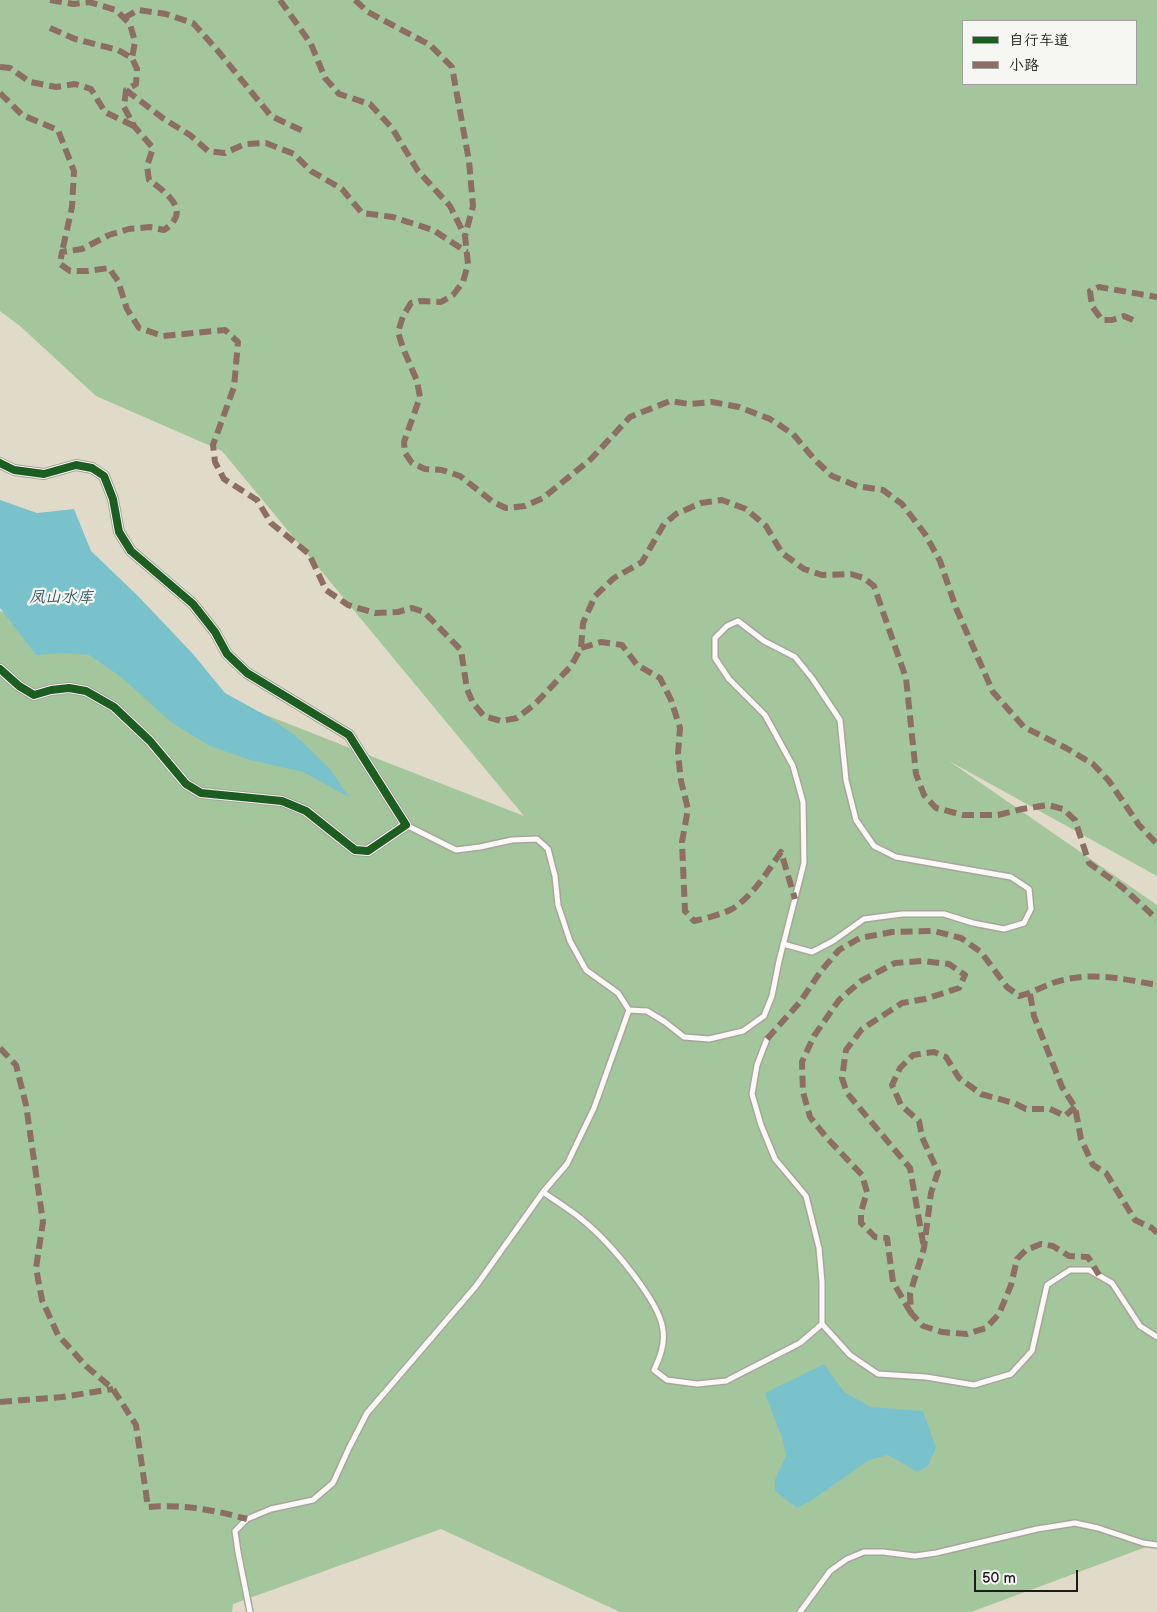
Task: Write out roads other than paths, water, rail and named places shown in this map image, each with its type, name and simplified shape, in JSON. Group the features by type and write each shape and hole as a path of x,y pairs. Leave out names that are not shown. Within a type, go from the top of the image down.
{"street":[{"path":"0,463 14,470 44,474 76,465 92,468 104,476 113,499 119,532 131,551 194,604 216,632 227,654 247,673 349,735 406,825 368,851 355,850 306,811 282,801 200,793 186,784 150,740 114,707 86,691 69,688 51,690 34,695 19,686 0,669"}],"lane":[{"path":"629,1010 647,1011 684,1037 709,1039 743,1031 764,1016 772,996 783,944 804,863 802,802 793,766 765,715 729,679 715,658 715,638 726,626 738,621 764,641 796,657 840,720 846,780 856,820 874,846 896,858 1011,876 1029,888 1030,895 1031,909 1024,923 1004,929 973,923 944,914 902,914 864,919 833,941 812,952 783,944"},
{"path":"406,825 456,850 512,840 536,839 548,849 555,876 558,905 570,941 586,970 618,993 629,1010"},
{"path":"250,1612 235,1531 247,1519 271,1509 313,1500 333,1483 367,1414 476,1286 543,1192 567,1164 594,1108 629,1010"},
{"path":"767,1039 757,1065 752,1094 761,1126 775,1159 806,1196 819,1248 822,1282 822,1324 850,1355 878,1374 926,1377 974,1385 1011,1374 1032,1351 1046,1285 1070,1270 1090,1270 1112,1282 1140,1326 1157,1337"},
{"path":"543,1192 586,1222 620,1256 653,1303 663,1328 662,1350 654,1370 667,1380 698,1384 726,1381 800,1343 822,1324"},
{"path":"800,1612 830,1571 847,1559 864,1552 915,1556 936,1553 1037,1529 1074,1523 1098,1528 1143,1543 1157,1545"}],"water":[{"name":"凤山水库","path":"0,500 37,513 74,509 91,551 138,596 193,654 225,693 265,715 295,735 330,769 349,797 303,772 250,760 210,746 172,723 120,676 89,655 63,653 36,655 0,608"},
{"path":"824,1364 844,1392 871,1407 923,1411 936,1448 928,1466 917,1472 888,1455 869,1460 812,1500 797,1508 775,1491 775,1479 786,1456 782,1438 765,1393"}]}
